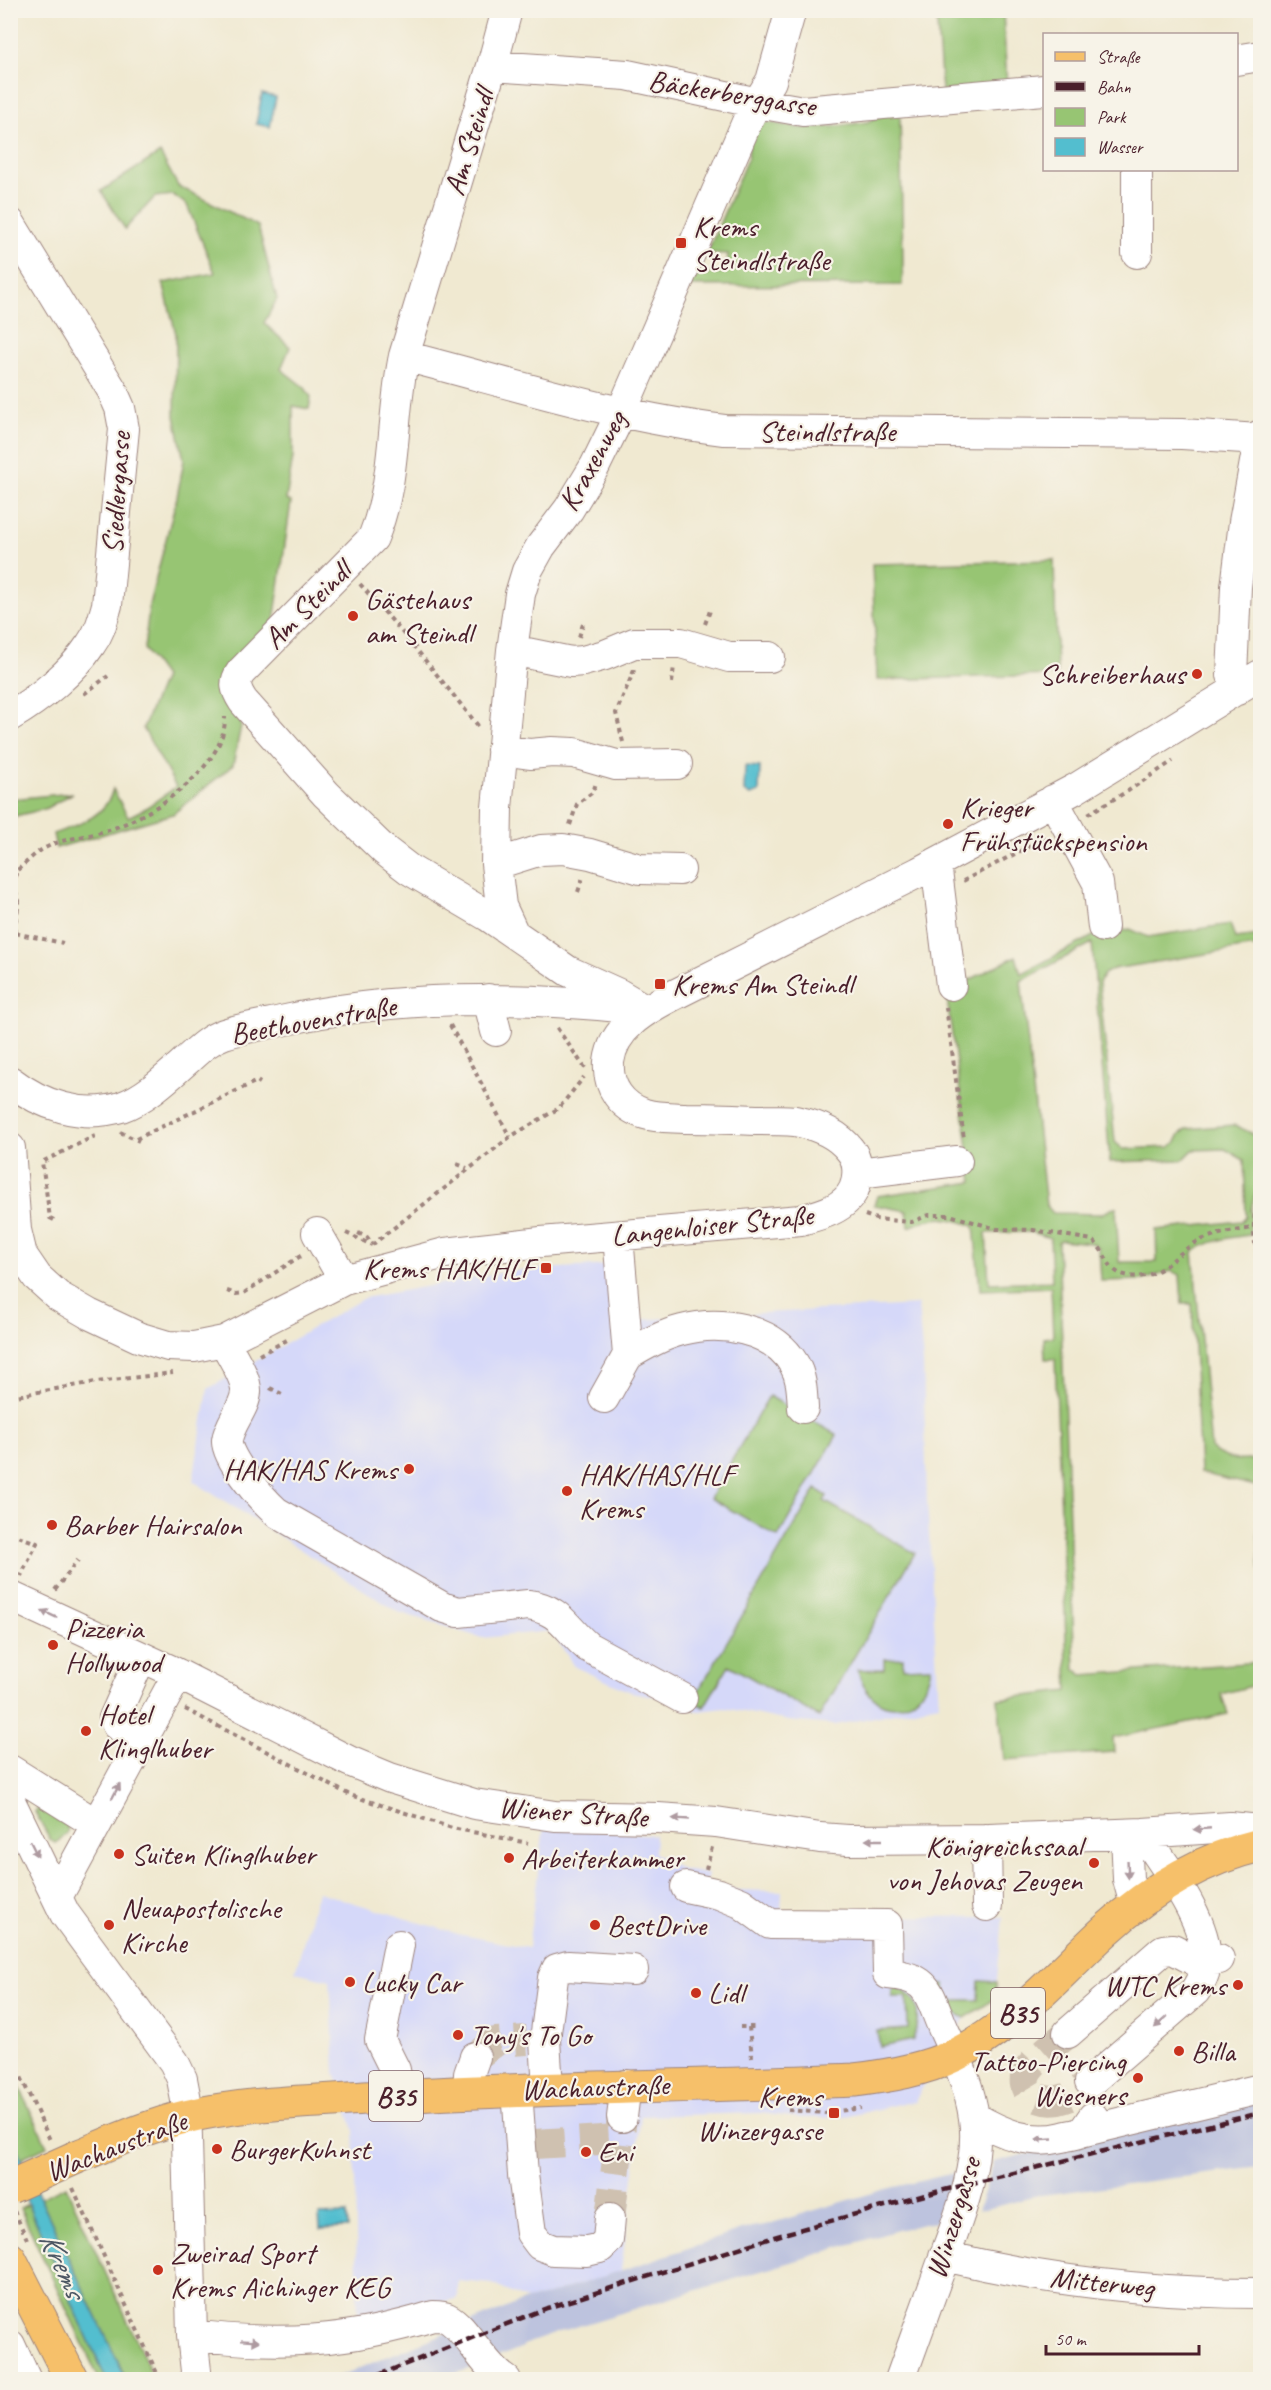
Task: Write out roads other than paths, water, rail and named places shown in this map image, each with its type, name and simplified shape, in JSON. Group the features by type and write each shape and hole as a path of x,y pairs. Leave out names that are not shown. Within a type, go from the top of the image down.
{"main road":[{"name":"Wachaustraße","path":"10,2187 67,2160 131,2135 186,2117 244,2108 468,2092 854,2079 903,2073 955,2055 998,2028 1028,2006 1135,1905 1173,1879 1214,1858 1260,1845"},
{"path":"10,2259 72,2379"}],"street":[{"name":"Kraxenweg","path":"513,932 501,906 496,864 497,808 512,650 520,594 527,571 541,546 569,509 595,466 621,413 750,115 771,81 791,10"},
{"name":"Am Steindl","path":"506,11 492,66 404,356 399,378 391,476 382,517 374,538 241,672 236,680 236,690 243,701 326,794 384,850 410,870 513,932 543,955 597,974 619,993 646,1010"},
{"path":"1238,60 1260,56"},
{"name":"Bäckerberggasse","path":"492,66 627,75 803,111 1043,90"},
{"path":"1137,171 1137,253"},
{"name":"Siedlergasse","path":"10,223 112,390 120,408 124,429 107,605 100,629 81,658 34,702 10,716"},
{"name":"Steindlstraße","path":"404,356 621,413 678,425 724,430 1182,434 1260,437"},
{"path":"1249,682 1232,675 1236,587 1244,522 1260,437"},
{"path":"512,650 571,662 583,661 634,643 681,643 729,657 770,657"},
{"path":"957,1161 858,1173 854,1154 841,1138 817,1127 795,1121 645,1114 621,1102 610,1083 609,1062 616,1041 628,1024 646,1010 936,863 1053,800 1249,682"},
{"path":"502,750 530,754 574,753 609,764 677,764"},
{"path":"1053,800 1098,883 1103,927"},
{"path":"496,864 541,850 563,849 590,854 640,869 680,870"},
{"path":"936,863 949,995"},
{"path":"488,999 496,1031"},
{"name":"Beethovenstraße","path":"10,1081 24,1092 44,1102 69,1110 120,1107 141,1097 174,1072 206,1043 222,1034 328,1011 391,1003 488,999 541,1000 646,1010"},
{"name":"Langenloiser Straße","path":"10,1148 16,1230 22,1255 37,1277 68,1302 138,1337 168,1346 194,1347 224,1341 344,1280 445,1253 801,1220 825,1214 843,1203 854,1190 858,1173"},
{"path":"618,1236 628,1355"},
{"path":"319,1238 344,1280"},
{"path":"604,1398 628,1355 656,1339 682,1330 711,1325 742,1328 773,1342 794,1363 802,1387 803,1408"},
{"path":"224,1341 238,1367 246,1392 227,1441 229,1454 264,1501 276,1512 442,1607 458,1612 528,1605 539,1606 565,1621 578,1639 588,1647 682,1698"},
{"name":"Wiener Straße","path":"15,1586 141,1657 310,1743 390,1778 474,1804 523,1813 589,1818 685,1819 848,1840 986,1839 1230,1827 1260,1830"},
{"path":"141,1657 114,1718 117,1725 144,1740"},
{"path":"57,1897 178,1674"},
{"path":"10,1770 96,1824"},
{"path":"10,1801 65,1914 174,2062 182,2079 186,2117 192,2335 197,2379"},
{"path":"1135,1833 1173,1879 1189,1906 1213,1960"},
{"path":"1135,1833 1128,1879 1135,1905"},
{"path":"986,1839 987,1906"},
{"name":"Winzergasse","path":"696,1877 719,1894 741,1903 770,1924 887,1925 888,1974 908,1975 922,1983 932,2000 955,2055 974,2117 976,2142 973,2164 958,2218 900,2379"},
{"path":"399,1945 380,2040 395,2070 400,2096"},
{"path":"1068,2033 1163,1950 1173,1949 1194,1960 1213,1960"},
{"path":"1111,2070 1195,1991 1213,1960"},
{"path":"610,2218 608,2240 600,2248 587,2251 553,2250 540,2245 531,2233 528,2144 536,2040 557,1970 568,1966 633,1970"},
{"path":"468,2092 468,2074 475,2057"},
{"path":"622,2117 626,2085"},
{"path":"974,2117 1016,2138 1035,2140 1056,2138 1087,2124 1260,2089"},
{"name":"Mitterweg","path":"944,2256 1039,2275 1113,2284 1217,2293 1260,2293"},
{"path":"192,2335 247,2341 287,2342 342,2338 433,2316 446,2317 456,2324 492,2370 506,2379"},
{"path":"10,2345 26,2379"}],"water":[{"path":"262,94 276,97 270,127 256,124"},
{"path":"745,766 760,767 759,792 751,795 744,792"},
{"name":"Krems","path":"10,2132 126,2379 106,2379 11,2166"},
{"path":"347,2214 348,2228 320,2229 319,2215"}],"tunnel":[{"path":"1068,2033 1031,2066 1025,2077 1027,2090 1043,2100 1056,2100 1066,2098 1090,2082"},
{"path":"475,2057 495,2042 527,2040"},
{"path":"610,2218 622,2117"},
{"path":"534,2144 619,2139"}],"railway":[{"path":"366,2380 547,2308 787,2233 936,2192 1260,2113"}],"place":[{"name":"Krems Steindlstraße","path":"681,243"},
{"name":"Gästehaus am Steindl","path":"353,616"},
{"name":"Schreiberhaus","path":"1197,674"},
{"name":"Krieger Frühstückspension","path":"948,824"},
{"name":"Krems Am Steindl","path":"660,984"},
{"name":"Krems HAK/HLF","path":"546,1268"},
{"name":"HAK/HAS Krems","path":"409,1469"},
{"name":"HAK/HAS/HLF Krems","path":"567,1491"},
{"name":"Barber Hairsalon","path":"52,1525"},
{"name":"Pizzeria Hollywood","path":"53,1645"},
{"name":"Hotel Klinglhuber","path":"86,1731"},
{"name":"Suiten Klinglhuber","path":"119,1854"},
{"name":"Arbeiterkammer","path":"509,1858"},
{"name":"Königreichssaal von Jehovas Zeugen","path":"1094,1863"},
{"name":"Neuapostolische Kirche","path":"109,1925"},
{"name":"BestDrive","path":"595,1925"},
{"name":"Lucky Car","path":"350,1982"},
{"name":"WTC Krems","path":"1238,1985"},
{"name":"Lidl","path":"696,1993"},
{"name":"Tony's To Go","path":"458,2035"},
{"name":"Billa","path":"1179,2051"},
{"name":"Tattoo-Piercing Wiesners","path":"1138,2078"},
{"name":"Krems Winzergasse","path":"834,2113"},
{"name":"BurgerKuhnst","path":"217,2149"},
{"name":"Eni","path":"586,2152"},
{"name":"Zweirad Sport Krems Aichinger KEG","path":"158,2270"}]}
